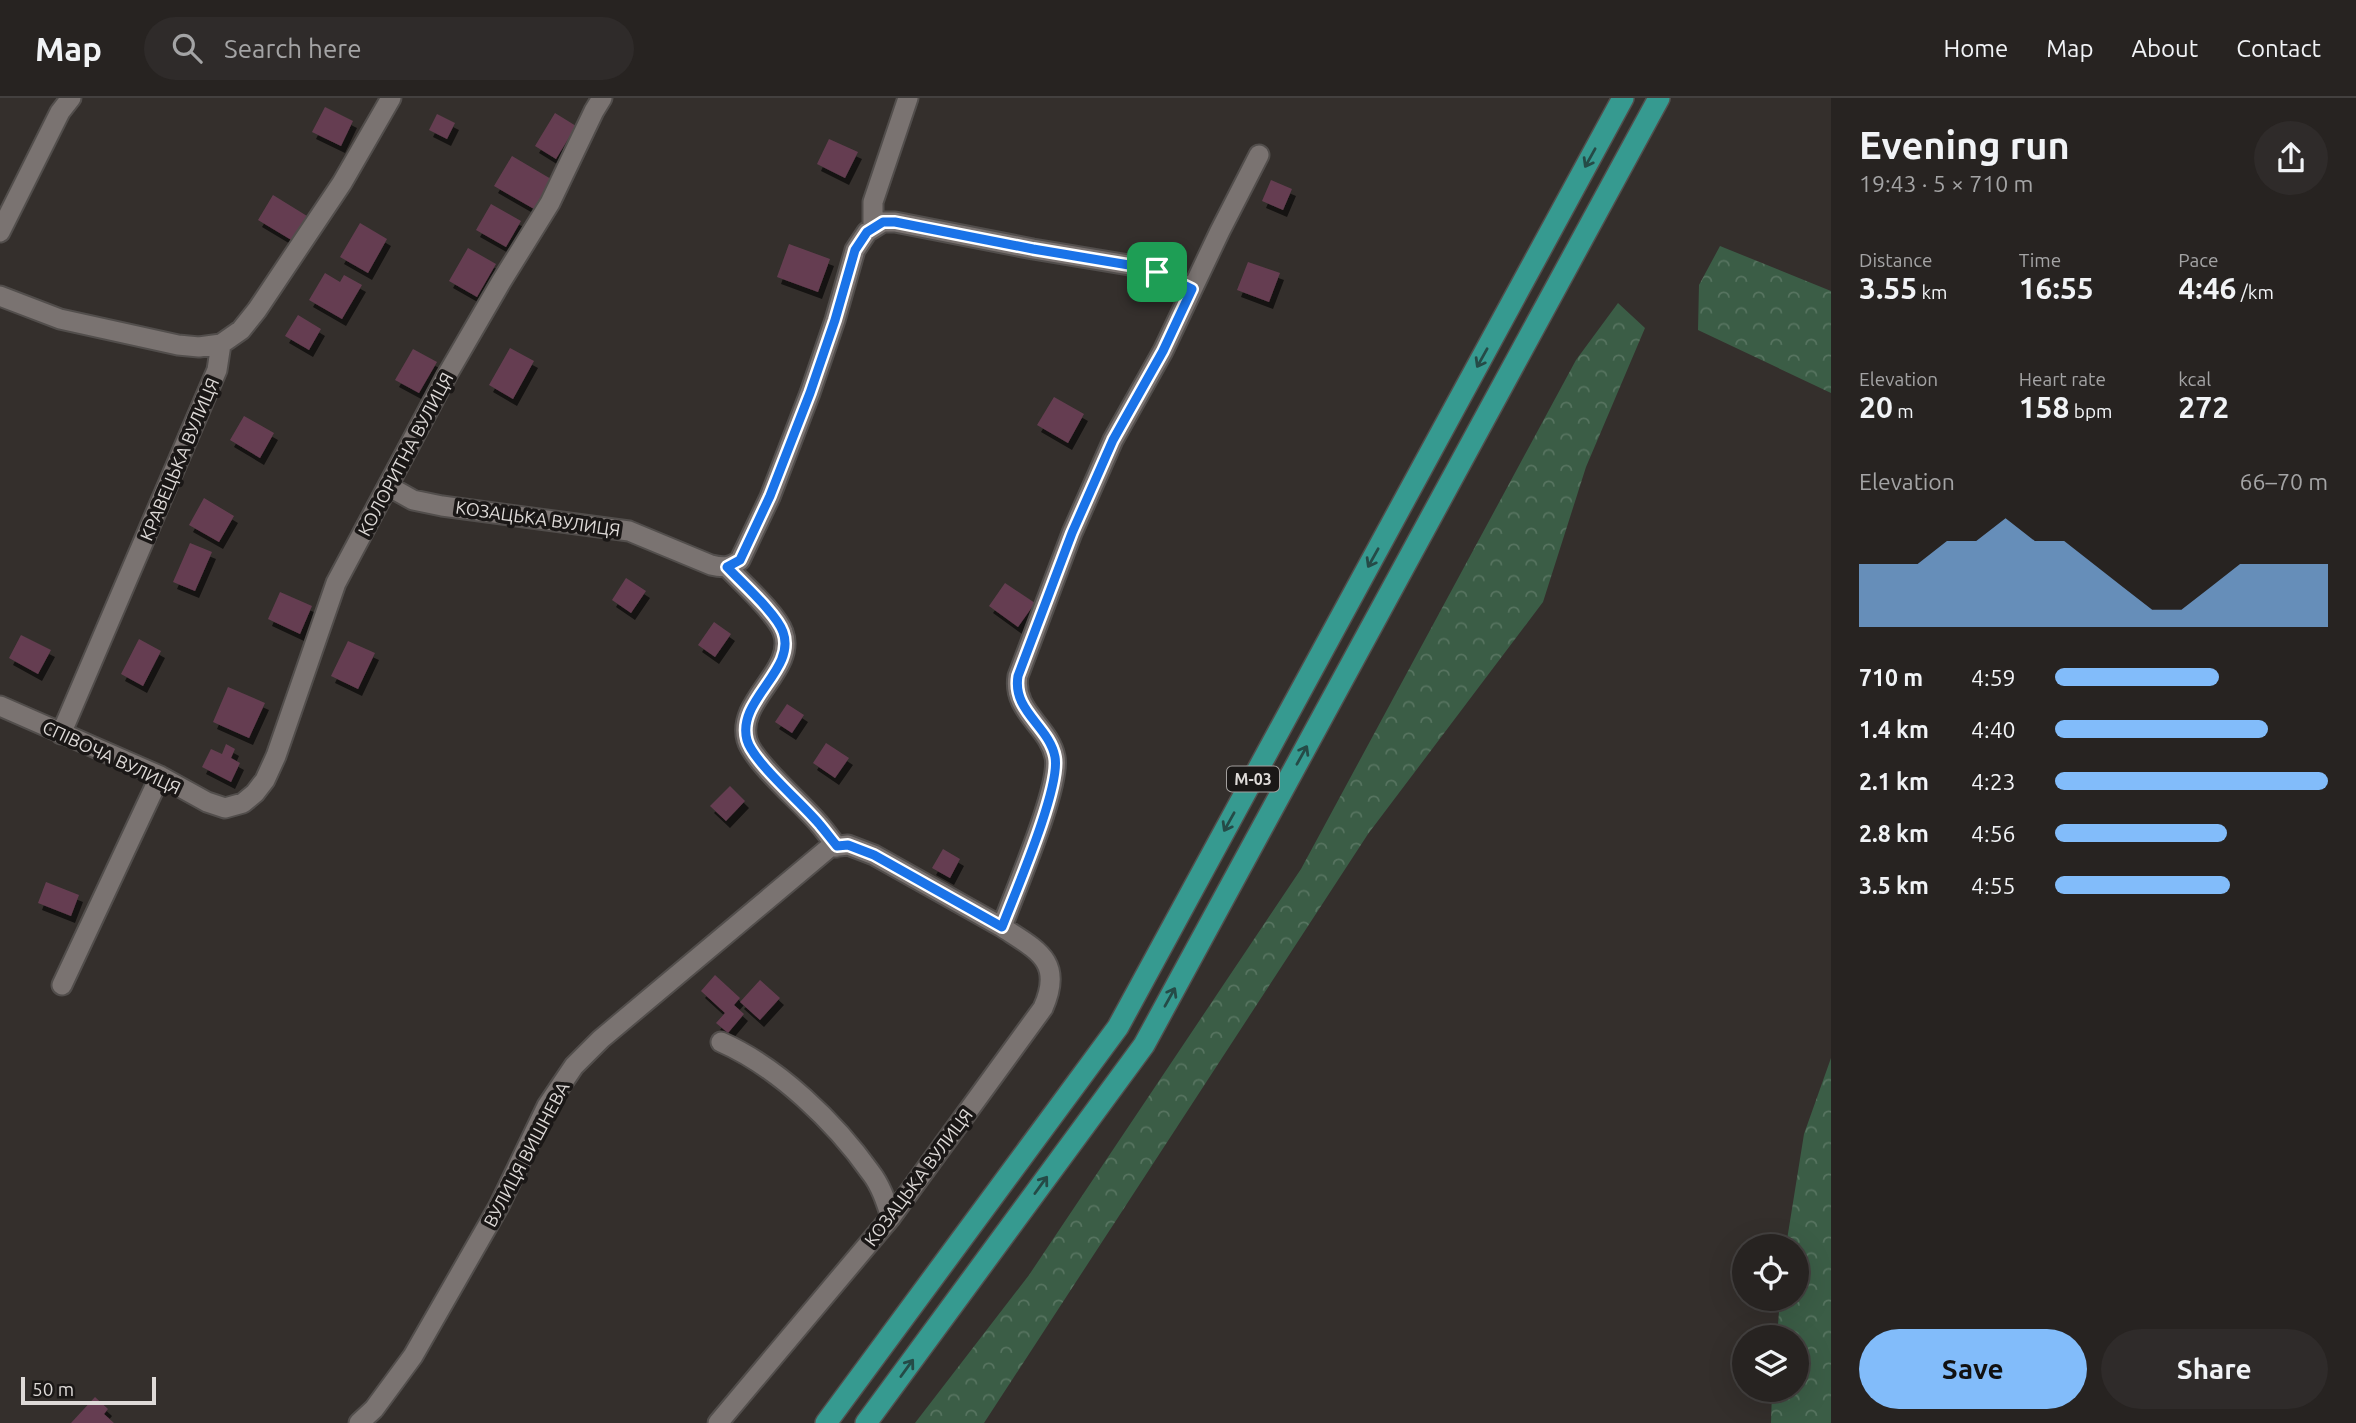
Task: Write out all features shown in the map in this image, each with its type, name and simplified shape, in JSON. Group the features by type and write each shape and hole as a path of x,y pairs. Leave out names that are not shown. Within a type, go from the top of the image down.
{"highway":[{"name":"М-03","path":"826,1423 1118,1027 1623,98"},
{"name":"М-03","path":"866,1423 1144,1045 1659,98"}],"street":[{"path":"0,232 54,123 71,98"},
{"path":"0,296 60,319 177,345 199,347 221,344 241,330 257,310 342,183 391,98"},
{"name":"КОЛОРИТНА ВУЛИЦЯ","path":"225,808 243,803 265,780 336,583 447,375 550,203 602,98"},
{"path":"873,228 873,202 908,98"},
{"path":"1002,927 1049,797 1056,768 1055,755 1046,735 1019,699 1018,676 1072,533 1113,440 1163,351 1259,155"},
{"path":"837,846 755,756 747,740 746,722 751,709 783,656 785,643 777,621 727,567 740,560 770,496 810,393 855,250 867,232 883,222 895,222 1129,265 1157,272 1192,289"},
{"name":"КРАВЕЦЬКА ВУЛИЦЯ","path":"61,734 217,370 221,344"},
{"name":"КОЗАЦЬКА ВУЛИЦЯ","path":"388,486 413,500 442,506 629,531 710,565 727,567"},
{"name":"СПІВОЧА ВУЛИЦЯ","path":"0,706 160,776 207,802 225,808"},
{"path":"61,985 160,776"},
{"name":"КОЗАЦЬКА ВУЛИЦЯ","path":"718,1423 891,1217 1043,1008 1051,991 1051,973 1045,957 1002,927 874,855 848,845 837,846"},
{"name":"ВУЛИЦЯ ВИШНЕВА","path":"359,1423 374,1409 413,1356 499,1206 547,1106 574,1066 601,1039 808,865 830,848 837,846"},
{"path":"721,1042 745,1052 780,1077 839,1133 873,1174 891,1217"}],"green space":[{"path":"1720,246 1831,291 1831,393 1698,330 1699,285"},
{"path":"1618,303 1645,328 1586,467 1543,602 1368,834 984,1423 915,1423 1029,1275 1301,869 1576,360"},
{"path":"1831,1058 1831,1423 1771,1423 1772,1402 1809,1402 1809,1325 1778,1325 1779,1311 1809,1311 1809,1234 1788,1234 1804,1134"}],"building":[{"path":"325,107 353,121 341,146 312,132"},
{"path":"555,113 576,126 556,159 535,146"},
{"path":"437,114 455,123 447,139 429,130"},
{"path":"829,139 858,152 845,178 817,164"},
{"path":"512,156 551,179 534,209 494,186"},
{"path":"1271,180 1292,189 1283,210 1262,201"},
{"path":"273,195 307,216 293,241 258,220"},
{"path":"491,204 521,221 506,247 476,230"},
{"path":"360,223 387,239 368,273 340,257"},
{"path":"789,244 830,259 818,292 777,277"},
{"path":"468,248 496,264 477,297 449,281"},
{"path":"1248,262 1280,273 1269,302 1237,290"},
{"path":"325,273 340,282 344,275 362,285 342,319 309,300"},
{"path":"298,315 321,329 309,350 285,336"},
{"path":"510,348 534,361 513,399 489,385"},
{"path":"413,349 437,362 419,393 395,380"},
{"path":"1054,397 1084,414 1068,443 1037,425"},
{"path":"244,416 274,433 260,458 230,440"},
{"path":"204,498 234,516 219,542 189,525"},
{"path":"190,543 212,552 195,591 173,582"},
{"path":"626,578 646,591 631,613 612,600"},
{"path":"1005,583 1035,603 1018,627 989,606"},
{"path":"280,592 312,606 300,634 268,619"},
{"path":"714,622 731,634 715,657 698,645"},
{"path":"21,635 51,650 38,674 9,658"},
{"path":"139,639 161,651 143,686 121,674"},
{"path":"348,641 375,653 358,689 331,676"},
{"path":"228,687 265,703 249,738 213,722"},
{"path":"787,704 804,715 792,733 775,722"},
{"path":"826,743 849,758 835,778 813,763"},
{"path":"226,744 235,749 231,758 240,763 231,782 202,767 211,749 222,754"},
{"path":"730,786 745,801 726,821 710,806"},
{"path":"943,849 960,859 950,878 932,868"},
{"path":"46,882 79,895 71,916 38,903"},
{"path":"715,975 740,998 734,1005 744,1014 728,1033 716,1023 725,1013 701,991"},
{"path":"760,980 780,998 760,1020 740,1002"},
{"path":"95,1397 108,1409 104,1414 114,1423 71,1423"}],"route":[{"path":"883,222 895,222 1157,272 1192,289 1163,351 1113,440 1072,533 1018,676 1019,699 1046,735 1055,755 1056,768 1049,797 1002,927 874,855 848,845 837,846 755,756 747,740 746,722 783,656 785,643 777,621 727,567 740,560 770,496 810,393 855,250 867,232 883,222"}]}
